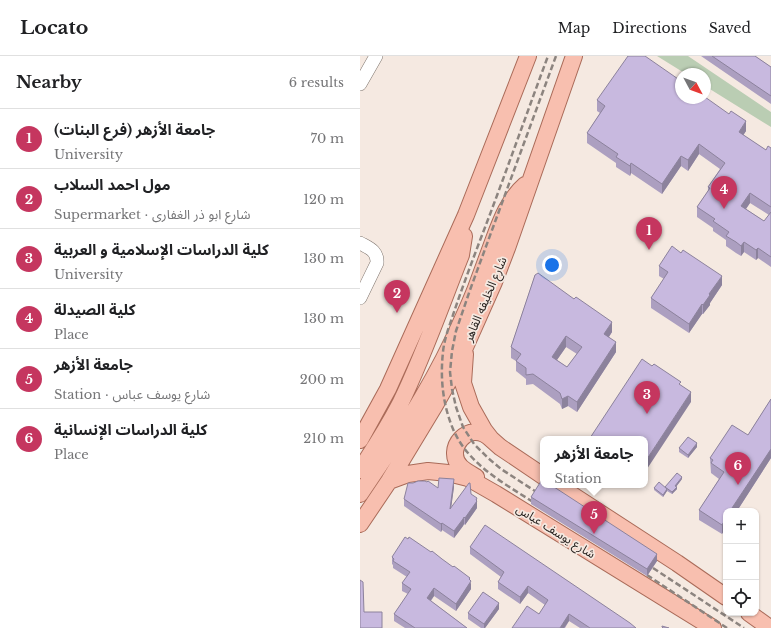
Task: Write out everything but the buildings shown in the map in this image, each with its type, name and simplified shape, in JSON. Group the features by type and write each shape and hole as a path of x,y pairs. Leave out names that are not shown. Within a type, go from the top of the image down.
{"main road":[{"path":"360,440 388,389 466,215 528,56"},
{"name":"شارع الخليفه القاهر","path":"360,524 389,481 435,404 466,345 494,282 574,56"},
{"path":"360,494 392,448 424,396 439,368 476,288 484,263 505,212 516,195 531,180"},
{"path":"360,470 399,406 420,359 461,254 466,215"},
{"path":"466,345 463,383 471,407 477,419 491,439"},
{"path":"496,494 487,484 461,467 456,459 456,446 458,442 469,433 479,432 488,436 500,447 540,474"},
{"name":"شارع يوسف عباس","path":"389,481 408,474 428,472 448,473 468,478 713,628"},
{"path":"562,488 677,563 723,595"},
{"path":"753,616 770,628"}],"street":[{"path":"360,84 376,56"},
{"path":"360,243 375,253 377,263 360,298"}],"green space":[{"path":"657,56 688,56 706,68 676,68"},
{"path":"711,72 771,112 771,127 711,90"}],"railway":[{"path":"533,502 487,471 467,452 459,441 447,411 443,392 442,362 446,338 456,306 548,56"},
{"path":"538,493 501,469 474,444 463,427 456,407 450,372 456,331 556,56"},
{"path":"653,568 744,628"},
{"path":"647,575 727,628"}],"place":[{"name":"كلية الصيدلة","path":"724,209"},
{"name":"جامعة الأزهر (فرع البنات)","path":"649,250"},
{"name":"مول احمد السلاب","path":"397,313"},
{"name":"كلية الدراسات الإسلامية و العربية","path":"647,414"},
{"name":"كلية الدراسات الإنسانية","path":"738,485"},
{"name":"جامعة الأزهر","path":"594,534"}]}
